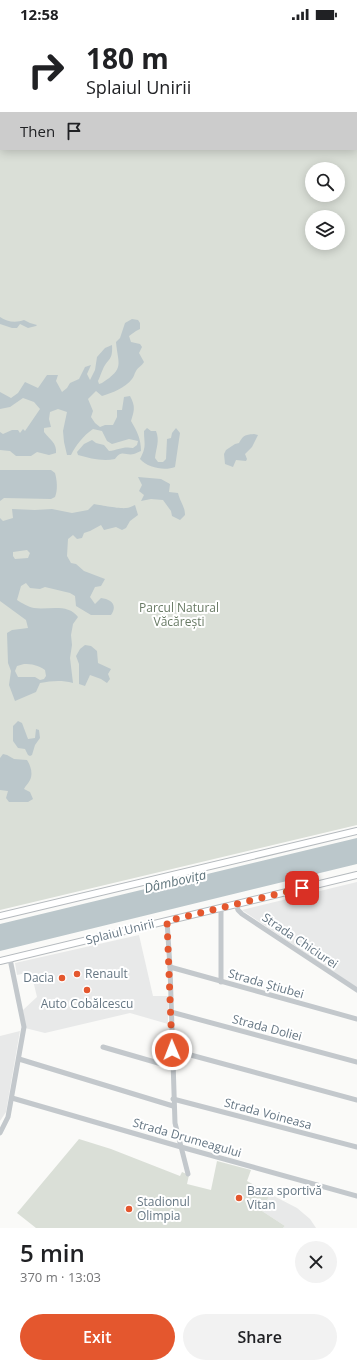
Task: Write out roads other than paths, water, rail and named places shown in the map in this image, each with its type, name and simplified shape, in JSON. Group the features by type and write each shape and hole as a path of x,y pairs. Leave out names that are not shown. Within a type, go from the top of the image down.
{"main road":[{"path":"0,916 357,831"},
{"name":"Splaiul Unirii","path":"0,961 357,875"}],"street":[{"name":"Strada Chiciurei","path":"236,904 238,910 242,914 357,990"},
{"path":"221,908 221,982"},
{"path":"167,921 172,1012 173,1106 175,1123 188,1174"},
{"path":"0,1133 8,1120 23,1030 23,1020 10,959"},
{"name":"Strada Știubei","path":"170,967 357,1020"},
{"name":"Strada Doliei","path":"172,1012 357,1062"},
{"path":"103,1047 172,1067"},
{"path":"172,1050 357,1100"},
{"path":"19,1059 173,1106"},
{"name":"Strada Drumeagului","path":"12,1098 357,1196"},
{"name":"Strada Voineasa","path":"173,1100 357,1147"}],"place":[{"name":"Renault","path":"77,974"},
{"name":"Dacia","path":"62,978"},
{"name":"Auto Cobălcescu","path":"87,990"},
{"name":"Baza sportivă Vitan","path":"239,1198"},
{"name":"Stadionul Olimpia","path":"129,1209"}],"park label":[{"name":"Parcul Natural Văcărești","path":"179,615"}],"water label":[{"name":"Dâmbovița","path":"175,881"}]}
